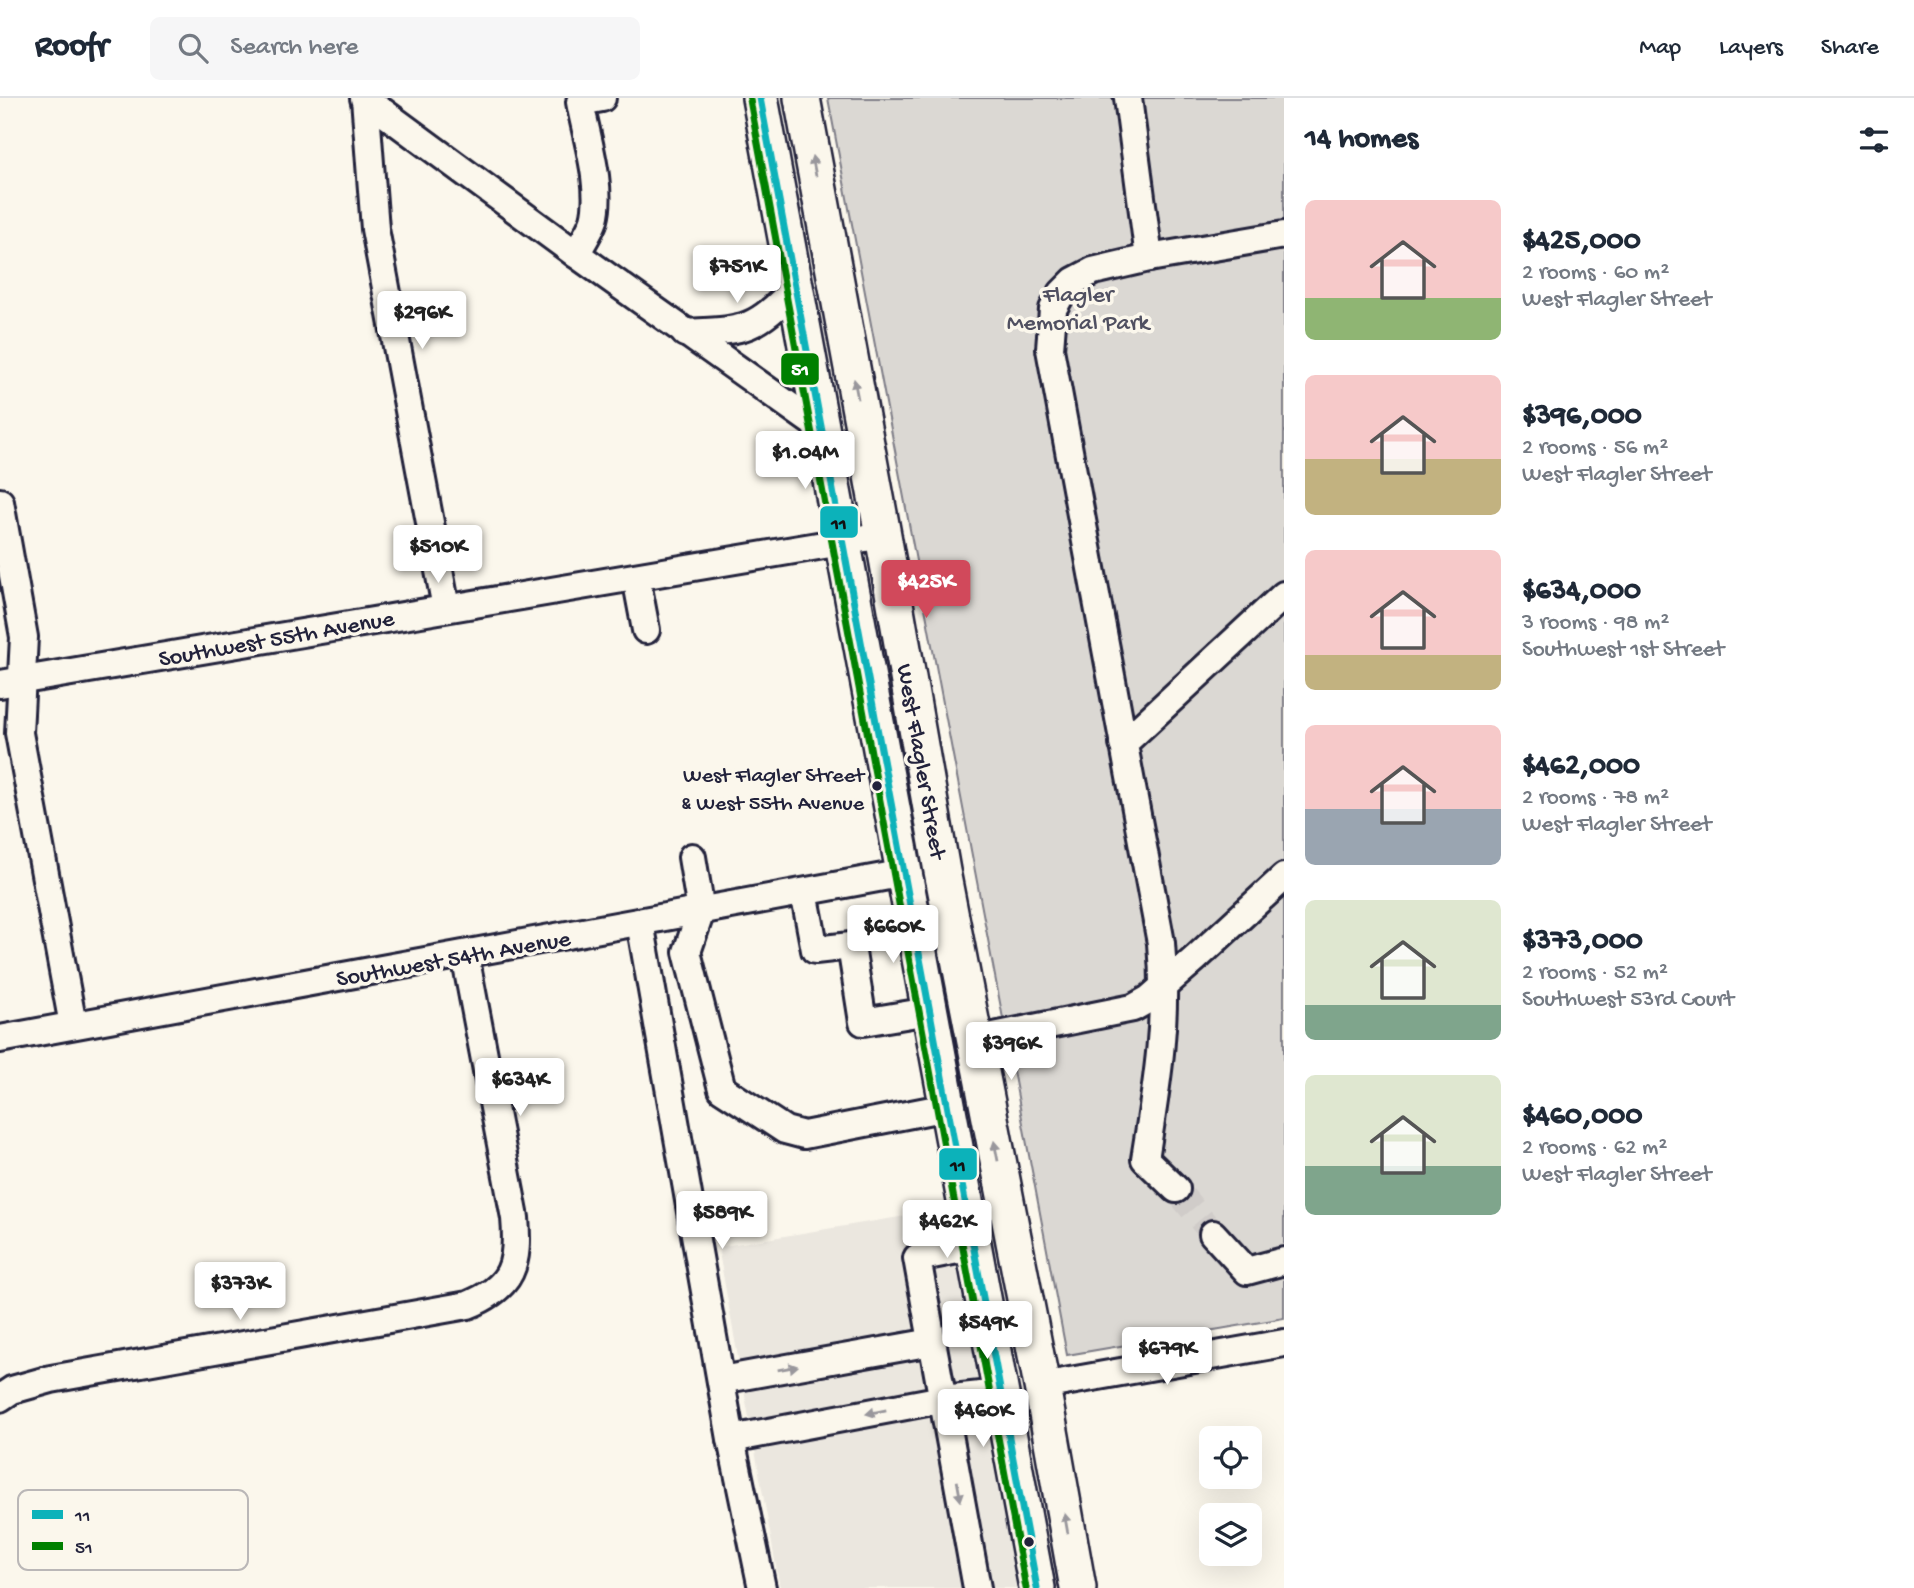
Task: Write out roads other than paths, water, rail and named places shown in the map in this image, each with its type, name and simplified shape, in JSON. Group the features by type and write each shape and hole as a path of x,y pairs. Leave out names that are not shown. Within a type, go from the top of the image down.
{"main road":[{"name":"West Flagler Street","path":"760,98 1037,1588"},
{"name":"West Flagler Street","path":"802,98 942,871 1042,1385 1078,1588"},
{"path":"822,429 846,447 873,481"},
{"path":"936,1046 974,1040"},
{"path":"984,1301 1009,1344 1042,1385"},
{"path":"1001,1395 1017,1405 1029,1419 1054,1459"}],"street":[{"path":"364,98 576,254 822,429"},
{"path":"364,98 375,229 446,608"},
{"path":"1128,98 1149,258"},
{"path":"576,254 593,223 597,206 587,99"},
{"path":"1176,1189 1145,1159 1159,1075 1165,985 1161,943 1050,349 1050,329 1053,309 1062,293 1074,281 1093,271 1149,258 1284,235"},
{"path":"685,332 728,330 752,325 772,312 795,288"},
{"path":"0,502 24,637 10,682 73,1025"},
{"name":"Southwest 55th Avenue","path":"10,682 883,535"},
{"path":"636,577 646,631"},
{"path":"1123,744 1284,596"},
{"path":"692,858 701,911 687,952 722,1089 785,1130 804,1135 947,1107"},
{"name":"Southwest 54th Avenue","path":"0,1039 905,873"},
{"path":"974,1040 1133,1008 1165,985 1284,877"},
{"path":"804,892 815,950 851,946 863,1022 929,1011"},
{"path":"640,922 731,1439 762,1588"},
{"path":"0,1398 12,1390 51,1379 468,1306 491,1295 502,1286 509,1275 516,1252 515,1218 465,955"},
{"path":"1213,1234 1247,1271 1284,1261"},
{"path":"973,1247 917,1258 977,1588"},
{"path":"721,1380 932,1342"},
{"path":"1042,1385 1284,1343"},
{"path":"731,1439 943,1399 1001,1395"}],"tunnel":[{"path":"1176,1189 1213,1234"}],"place":[{"name":"West Flagler Street & West 55th Avenue","path":"877,786"}],"park label":[{"name":"Flagler Memorial Park","path":"1078,307"}]}
